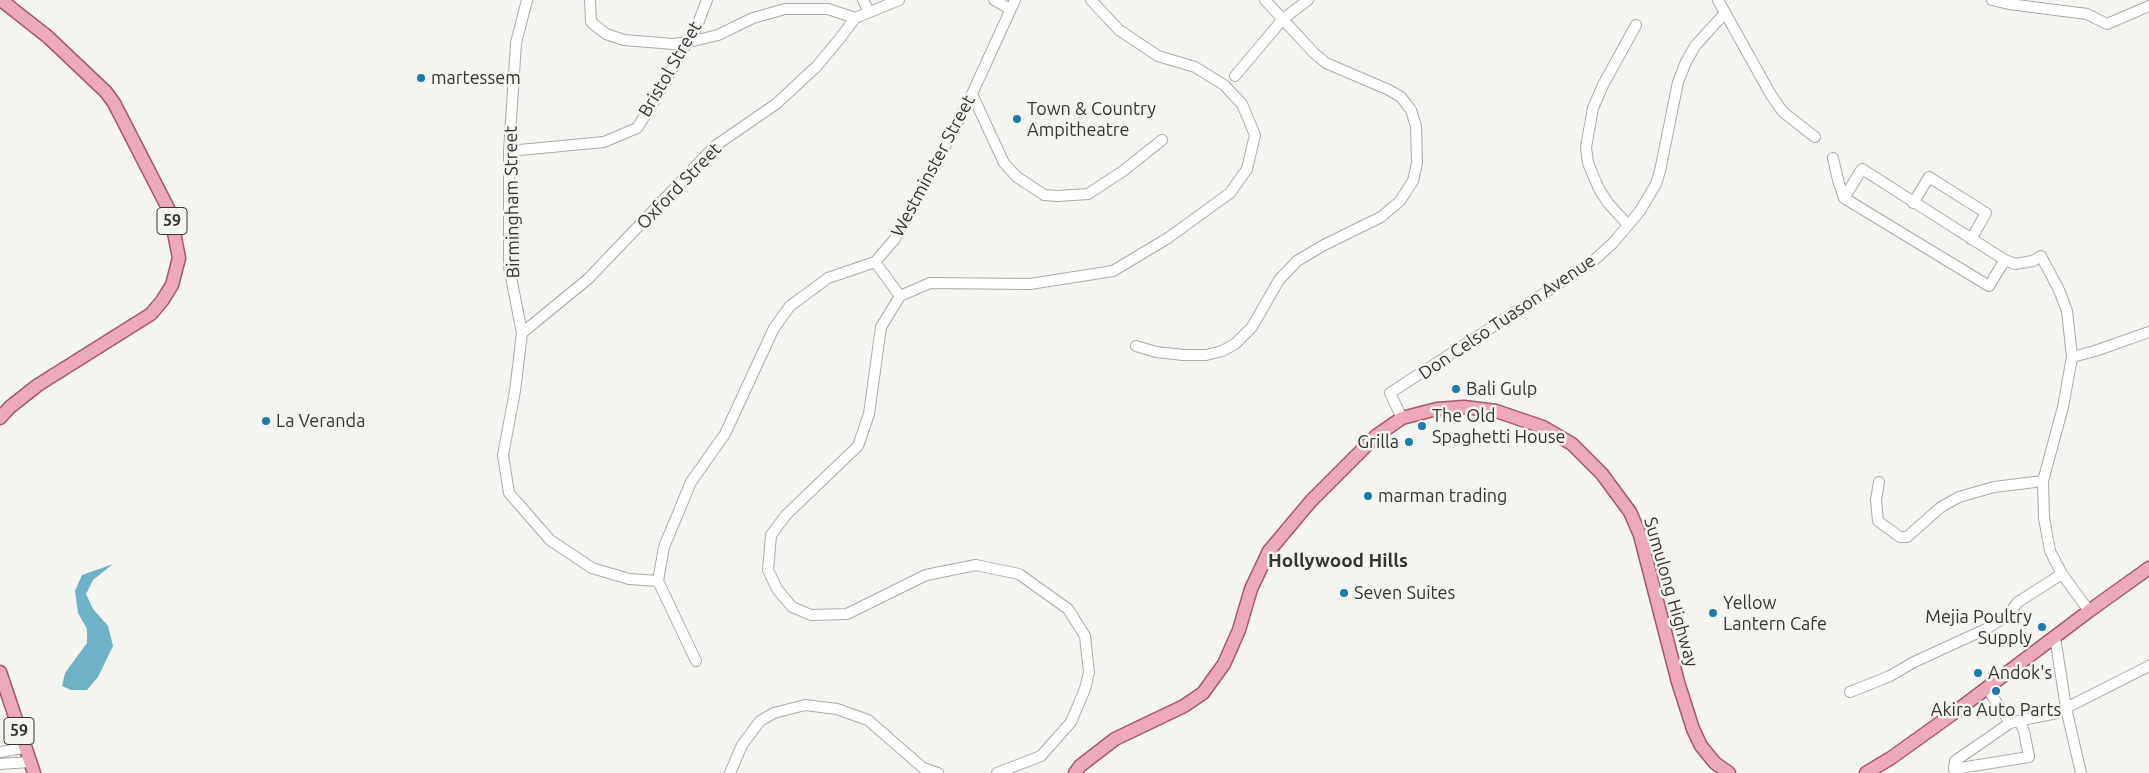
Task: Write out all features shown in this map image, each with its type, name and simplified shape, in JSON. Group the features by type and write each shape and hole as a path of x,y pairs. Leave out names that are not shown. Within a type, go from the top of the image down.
{"main road":[{"name":"59","path":"0,418 10,407 38,385 151,314 172,285 179,258 170,212 114,103 106,92 54,43 1,0"},
{"name":"Sumulong Highway","path":"1076,773 1080,766 1115,739 1184,706 1203,694 1224,664 1239,630 1251,589 1269,550 1311,500 1376,436 1402,418 1438,409 1464,407 1496,411 1520,418 1543,427 1572,444 1602,474 1630,512 1640,535 1678,682 1693,729 1701,746 1725,772"},
{"path":"1866,773 1891,758 2149,568"},
{"name":"59","path":"0,672 32,768"}],"street":[{"name":"Birmingham Street","path":"527,0 516,43 509,151 509,267 522,333 515,391 503,455 509,493 550,540 592,568 629,578 658,581"},
{"path":"590,0 592,22 606,34 624,40 673,44 718,35 753,18 785,9 828,9 855,18 899,0"},
{"name":"Bristol Street","path":"509,151 604,142 636,128 653,103 688,42 708,0"},
{"path":"863,0 869,12"},
{"path":"994,0 1010,10"},
{"name":"Westminster Street","path":"658,581 664,547 691,482 725,434 774,328 790,306 828,278 874,262 894,240 934,170 972,94 1015,0"},
{"path":"997,773 1041,756 1070,722 1081,697 1090,672 1085,636 1068,609 1019,574 976,565 926,574 847,614 811,615 792,607 777,589 768,570 771,536 786,516 858,446 869,414 880,327 900,296 930,284 1030,284 1113,271 1168,238 1230,193 1247,168 1254,136 1242,104 1224,85 1195,67 1158,56 1119,30 1091,0"},
{"path":"1136,346 1156,352 1206,355 1222,351 1235,344 1252,327 1279,280 1297,261 1324,245 1381,217 1400,201 1413,181 1417,163 1416,126 1410,110 1401,98 1389,90 1326,63 1314,53 1266,0"},
{"path":"1235,76 1283,19 1308,0"},
{"path":"1718,0 1738,40 1783,112 1815,137"},
{"path":"1992,0 2009,4 2088,14 2107,24 2149,6"},
{"name":"Don Celso Tuason Avenue","path":"1402,418 1390,393 1592,263 1613,243 1640,211 1656,184 1665,151 1678,82 1686,62 1700,40 1725,13"},
{"name":"Oxford Street","path":"522,333 588,279 715,146 776,104 817,66 842,37 855,18"},
{"path":"1628,225 1598,189 1588,163 1586,147 1593,108 1636,24"},
{"path":"972,94 1004,163 1017,177 1044,195 1088,194 1123,171 1162,140"},
{"path":"1833,158 1844,198 1989,286 2005,260"},
{"path":"1844,198 1862,169 2005,260 2015,264 2033,261 2041,256 2060,290 2067,312 2072,357 2064,407 2043,481 2044,518 2050,550 2062,574 2089,611"},
{"path":"1913,202 1929,177 1986,213 1971,238"},
{"path":"874,262 900,296"},
{"path":"2072,357 2096,351 2149,332"},
{"path":"1879,482 1876,508 1878,521 1900,537 1908,537 1941,507 1959,497 1994,487 2043,481"},
{"path":"1850,692 1890,676 1914,662 1986,629 2008,615 2018,602 2062,574"},
{"path":"658,581 696,661"},
{"path":"2055,637 2062,710 2080,773"},
{"path":"1987,688 2014,722 2024,731 2029,757 1954,769 1955,761 2014,722 2062,710 2149,666"},
{"path":"730,773 742,745 760,722 774,713 805,705 838,709 868,720 923,768 938,773"},
{"path":"0,752 24,748"},
{"path":"0,764 32,768"}],"water":[{"path":"113,564 93,580 86,594 93,609 108,626 113,646 98,677 87,690 71,690 62,686 65,673 87,643 87,629 78,613 75,591 82,575"}],"place":[{"name":"martessem","path":"421,78"},
{"name":"Town & Country Ampitheatre","path":"1017,119"},
{"name":"Bali Gulp","path":"1456,389"},
{"name":"La Veranda","path":"266,421"},
{"name":"The Old Spaghetti House","path":"1422,426"},
{"name":"Grilla","path":"1409,442"},
{"name":"marman trading","path":"1368,496"},
{"name":"Seven Suites","path":"1344,593"},
{"name":"Yellow Lantern Cafe","path":"1713,613"},
{"name":"Mejia Poultry Supply","path":"2042,627"},
{"name":"Andok's","path":"1978,673"},
{"name":"Akira Auto Parts","path":"1996,691"}],"district":[{"name":"Hollywood Hills","path":"1338,561"}]}
